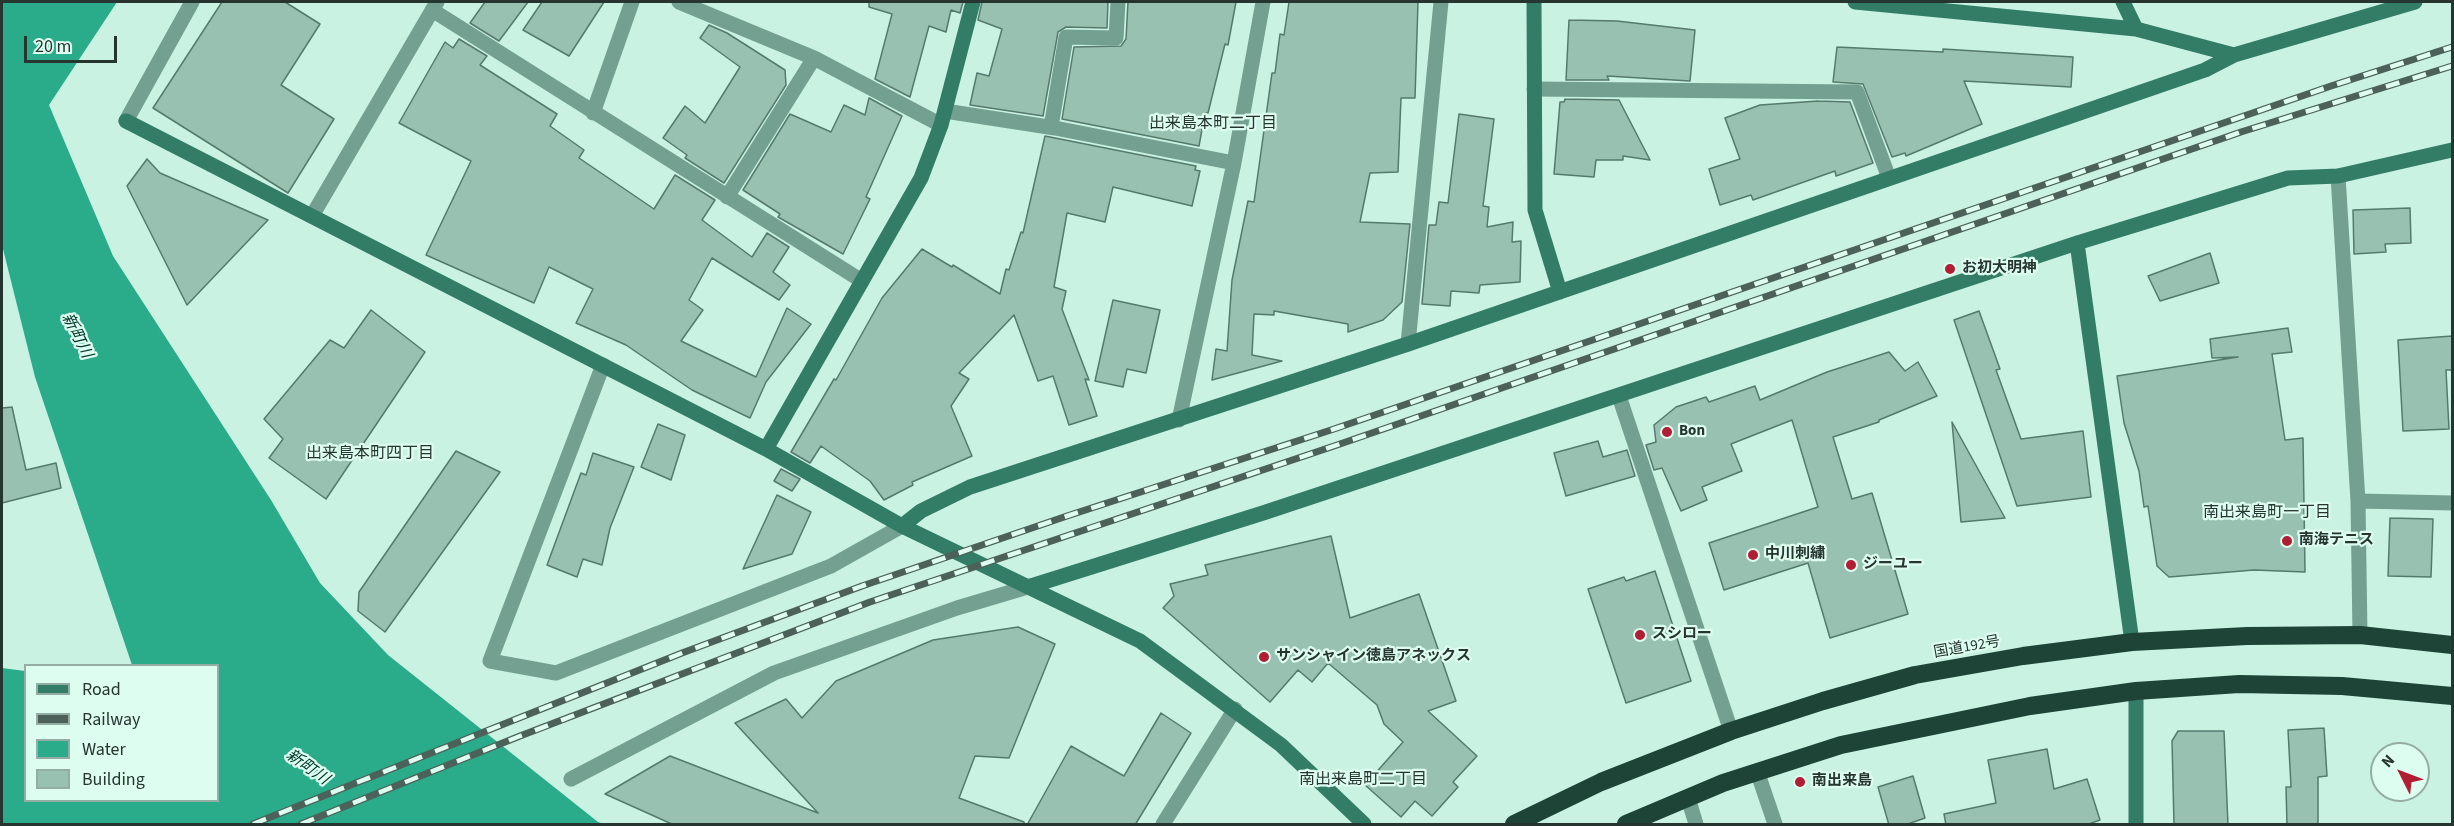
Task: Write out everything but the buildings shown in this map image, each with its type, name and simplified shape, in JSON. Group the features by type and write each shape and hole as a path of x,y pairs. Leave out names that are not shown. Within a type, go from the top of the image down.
{"highway":[{"name":"国道192号","path":"1514,825 1601,782 1731,731 1823,701 1915,675 2023,656 2132,642 2247,636 2360,635 2452,645"},
{"path":"1631,823 1757,771 1852,743 2030,706 2136,691 2239,684 2343,686 2452,696"}],"street":[{"path":"192,2 126,121 766,449 902,526 1140,640 1281,745 1364,825"},
{"path":"593,113 632,2"},
{"path":"679,2 814,58 943,118 1051,127 1234,163"},
{"path":"766,449 921,178 943,118 973,2"},
{"path":"1051,127 1066,37 1116,38 1119,2"},
{"path":"1179,420 1234,163 1263,2"},
{"path":"1408,344 1441,2"},
{"path":"1534,2 1535,210 1560,292"},
{"path":"1855,2 2136,29 2234,55"},
{"path":"2123,2 2136,29"},
{"path":"603,365 490,661 556,673 831,566 902,526 921,511 970,487 1408,344 2205,70 2234,55 2410,2"},
{"path":"312,216 435,6 593,113 862,281"},
{"path":"727,197 814,58"},
{"path":"1534,89 1857,92 1889,178"},
{"path":"571,779 774,674 957,608 1263,513 2077,243 2288,178 2338,176 2451,155"},
{"path":"2338,176 2358,501 2360,635"},
{"path":"2077,243 2132,642"},
{"path":"1619,396 1731,731"},
{"path":"2358,501 2452,503"},
{"path":"2136,691 2136,825"},
{"path":"1163,825 1235,709"},
{"path":"1757,771 1775,825"},
{"path":"1688,798 1696,825"}],"water":[{"name":"新町川","path":"2,2 117,2 49,105 113,256 271,500 320,583 388,655 598,822 604,824 2,824 2,668 24,671 24,802 219,802 219,664 132,664 35,377 2,245"}],"railway":[{"path":"253,824 682,653 862,586 1334,429 2331,86 2452,47"},
{"path":"301,824 520,736 870,602 1340,444 2241,132 2452,66"}],"place":[{"name":"お初大明神","path":"1950,269"},
{"name":"Bon","path":"1667,432"},
{"name":"南海テニス","path":"2287,541"},
{"name":"中川刺繍","path":"1753,555"},
{"name":"ジーユー","path":"1851,565"},
{"name":"スシロー","path":"1640,635"},
{"name":"サンシャイン徳島アネックス","path":"1264,657"},
{"name":"南出来島","path":"1800,782"}],"district":[{"name":"出来島本町二丁目","path":"1213,124"},
{"name":"出来島本町四丁目","path":"370,454"},
{"name":"南出来島町一丁目","path":"2267,513"},
{"name":"南出来島町二丁目","path":"1363,780"}]}
